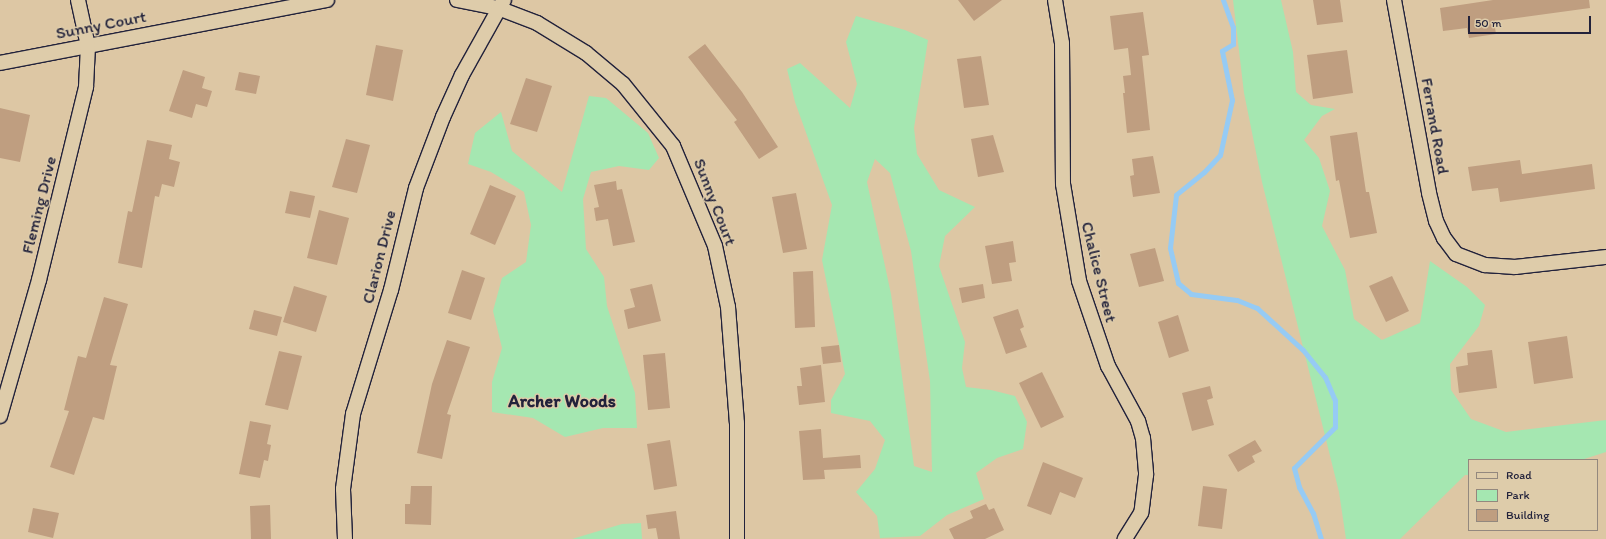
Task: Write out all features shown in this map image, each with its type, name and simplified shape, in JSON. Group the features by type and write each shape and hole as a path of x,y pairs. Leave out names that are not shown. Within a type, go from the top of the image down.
{"street":[{"name":"Fleming Drive","path":"0,416 39,280 86,87 88,46 78,0"},
{"name":"Sunny Court","path":"0,63 327,0"},
{"name":"Sunny Court","path":"457,0 501,4 538,23 606,68 641,103 673,146 682,163 715,246 728,307 737,423 737,539"},
{"name":"Chalice Street","path":"1055,0 1062,43 1063,184 1077,267 1086,306 1108,366 1138,421 1143,438 1146,475 1140,513 1125,539"},
{"name":"Ferrand Road","path":"1394,0 1429,193 1436,221 1444,238 1456,254 1485,265 1515,267 1606,257"},
{"name":"Clarion Drive","path":"345,539 343,489 353,414 391,290 416,188 442,117 501,4"}],"green space":[{"path":"1233,0 1281,0 1293,52 1296,92 1311,105 1335,109 1322,116 1304,140 1319,158 1330,191 1322,226 1345,270 1354,319 1382,340 1420,323 1430,261 1467,287 1485,305 1479,326 1450,364 1451,390 1471,419 1506,432 1606,420 1606,452 1584,459 1468,459 1468,475 1465,475 1400,539 1346,539 1339,492 1262,182 1244,93"},
{"path":"856,16 905,30 928,40 914,128 917,154 939,190 975,207 945,236 939,266 965,342 962,368 966,387 991,390 1015,396 1027,422 1023,449 997,458 976,473 984,499 947,515 920,536 880,538 877,516 856,492 875,469 885,440 870,421 831,413 831,400 845,374 822,260 832,205 795,102 787,69 800,63 850,108 857,84 846,42","holes":["875,159 890,173 911,251 930,381 932,472 914,466 891,294 867,182"]},
{"path":"589,96 606,98 648,133 659,158 649,170 619,166 591,172 583,199 586,249 604,277 607,306 635,393 637,428 603,428 565,437 533,418 492,412 492,382 502,348 493,311 502,278 526,262 531,225 524,192 491,172 468,164 475,133 501,112 512,151 562,192"},
{"path":"641,523 642,539 572,539 622,524"}],"building":[{"path":"958,0 1002,0 974,21"},
{"path":"1313,0 1340,0 1343,22 1317,25"},
{"path":"1493,0 1589,0 1590,8 1494,21 1496,34 1469,38 1467,28 1443,31 1440,8"},
{"path":"1143,12 1149,55 1142,56 1150,130 1127,133 1123,76 1131,75 1128,48 1114,50 1110,16"},
{"path":"705,44 742,92 778,147 759,159 734,122 737,120 688,57"},
{"path":"376,45 403,50 393,101 366,95"},
{"path":"1347,50 1353,93 1313,99 1307,55"},
{"path":"981,56 989,105 964,108 957,59"},
{"path":"183,70 205,77 202,88 212,91 207,107 196,104 192,118 169,111"},
{"path":"239,72 260,76 256,94 235,90"},
{"path":"526,78 552,86 537,132 510,124"},
{"path":"0,108 30,115 20,162 0,158"},
{"path":"1357,132 1366,192 1369,192 1377,233 1350,238 1339,180 1336,181 1330,136"},
{"path":"993,135 1004,172 978,177 971,139"},
{"path":"346,139 370,145 357,193 332,187"},
{"path":"147,140 172,145 169,159 180,162 174,187 162,184 159,197 155,196 142,268 118,263 128,211 132,212"},
{"path":"1153,156 1160,193 1133,197 1130,176 1134,175 1132,159"},
{"path":"1520,160 1522,174 1592,164 1595,189 1500,202 1498,188 1472,191 1468,167"},
{"path":"616,181 617,190 622,189 635,242 613,246 608,219 596,221 594,208 599,207 594,185"},
{"path":"490,185 516,196 495,245 470,234"},
{"path":"290,191 315,196 310,218 285,213"},
{"path":"796,193 807,249 783,253 772,197"},
{"path":"319,210 349,218 337,265 307,258"},
{"path":"1013,241 1016,262 1009,263 1012,281 992,284 985,246"},
{"path":"1155,248 1164,281 1139,287 1130,254"},
{"path":"462,270 485,278 471,320 448,313"},
{"path":"813,271 815,327 795,328 793,272"},
{"path":"1392,276 1409,311 1386,322 1369,286"},
{"path":"652,284 661,321 628,329 624,310 635,307 630,289"},
{"path":"983,284 985,298 962,303 959,288"},
{"path":"294,286 327,296 316,332 283,322"},
{"path":"104,297 128,304 110,365 117,366 104,420 93,417 74,475 50,467 69,411 64,410 78,356 86,358"},
{"path":"1018,309 1024,327 1020,329 1027,347 1006,354 993,317"},
{"path":"254,310 282,317 277,336 249,329"},
{"path":"1178,315 1189,351 1169,358 1158,322"},
{"path":"1567,336 1573,378 1534,384 1528,342"},
{"path":"447,340 470,347 447,414 451,415 442,459 417,453 432,384"},
{"path":"839,345 841,362 823,364 821,347"},
{"path":"1492,350 1497,388 1459,393 1456,367 1468,365 1467,353"},
{"path":"279,351 302,356 288,410 265,405"},
{"path":"665,353 670,408 648,410 643,355"},
{"path":"821,365 825,402 799,405 797,386 802,386 800,368"},
{"path":"1042,372 1064,417 1041,428 1019,383"},
{"path":"1210,386 1213,398 1207,400 1214,425 1192,431 1182,393"},
{"path":"250,421 271,425 267,444 271,445 268,461 264,460 260,478 239,474"},
{"path":"821,429 823,458 860,455 861,468 824,470 825,479 803,480 799,431"},
{"path":"670,440 677,486 654,490 647,444"},
{"path":"1255,440 1262,451 1252,456 1255,462 1238,472 1228,455"},
{"path":"1043,462 1083,478 1075,498 1060,492 1051,515 1027,506"},
{"path":"411,486 432,486 431,525 405,524 405,504 410,504"},
{"path":"1203,486 1227,489 1222,529 1198,526"},
{"path":"986,504 989,510 994,508 1004,530 985,539 954,539 949,529 973,518 970,511"},
{"path":"270,505 271,539 251,539 250,506"},
{"path":"33,508 59,513 53,538 28,532"},
{"path":"676,511 680,539 658,539 656,528 648,529 646,515"}],"waterway":[{"path":"1223,0 1233,27 1233,44 1222,51 1232,100 1220,155 1204,172 1176,195 1170,248 1178,283 1191,294 1237,300 1257,308 1303,350 1325,377 1335,400 1335,427 1294,468 1299,487 1313,513 1321,539"}],"district":[{"name":"Archer Woods","path":"562,401"}]}
